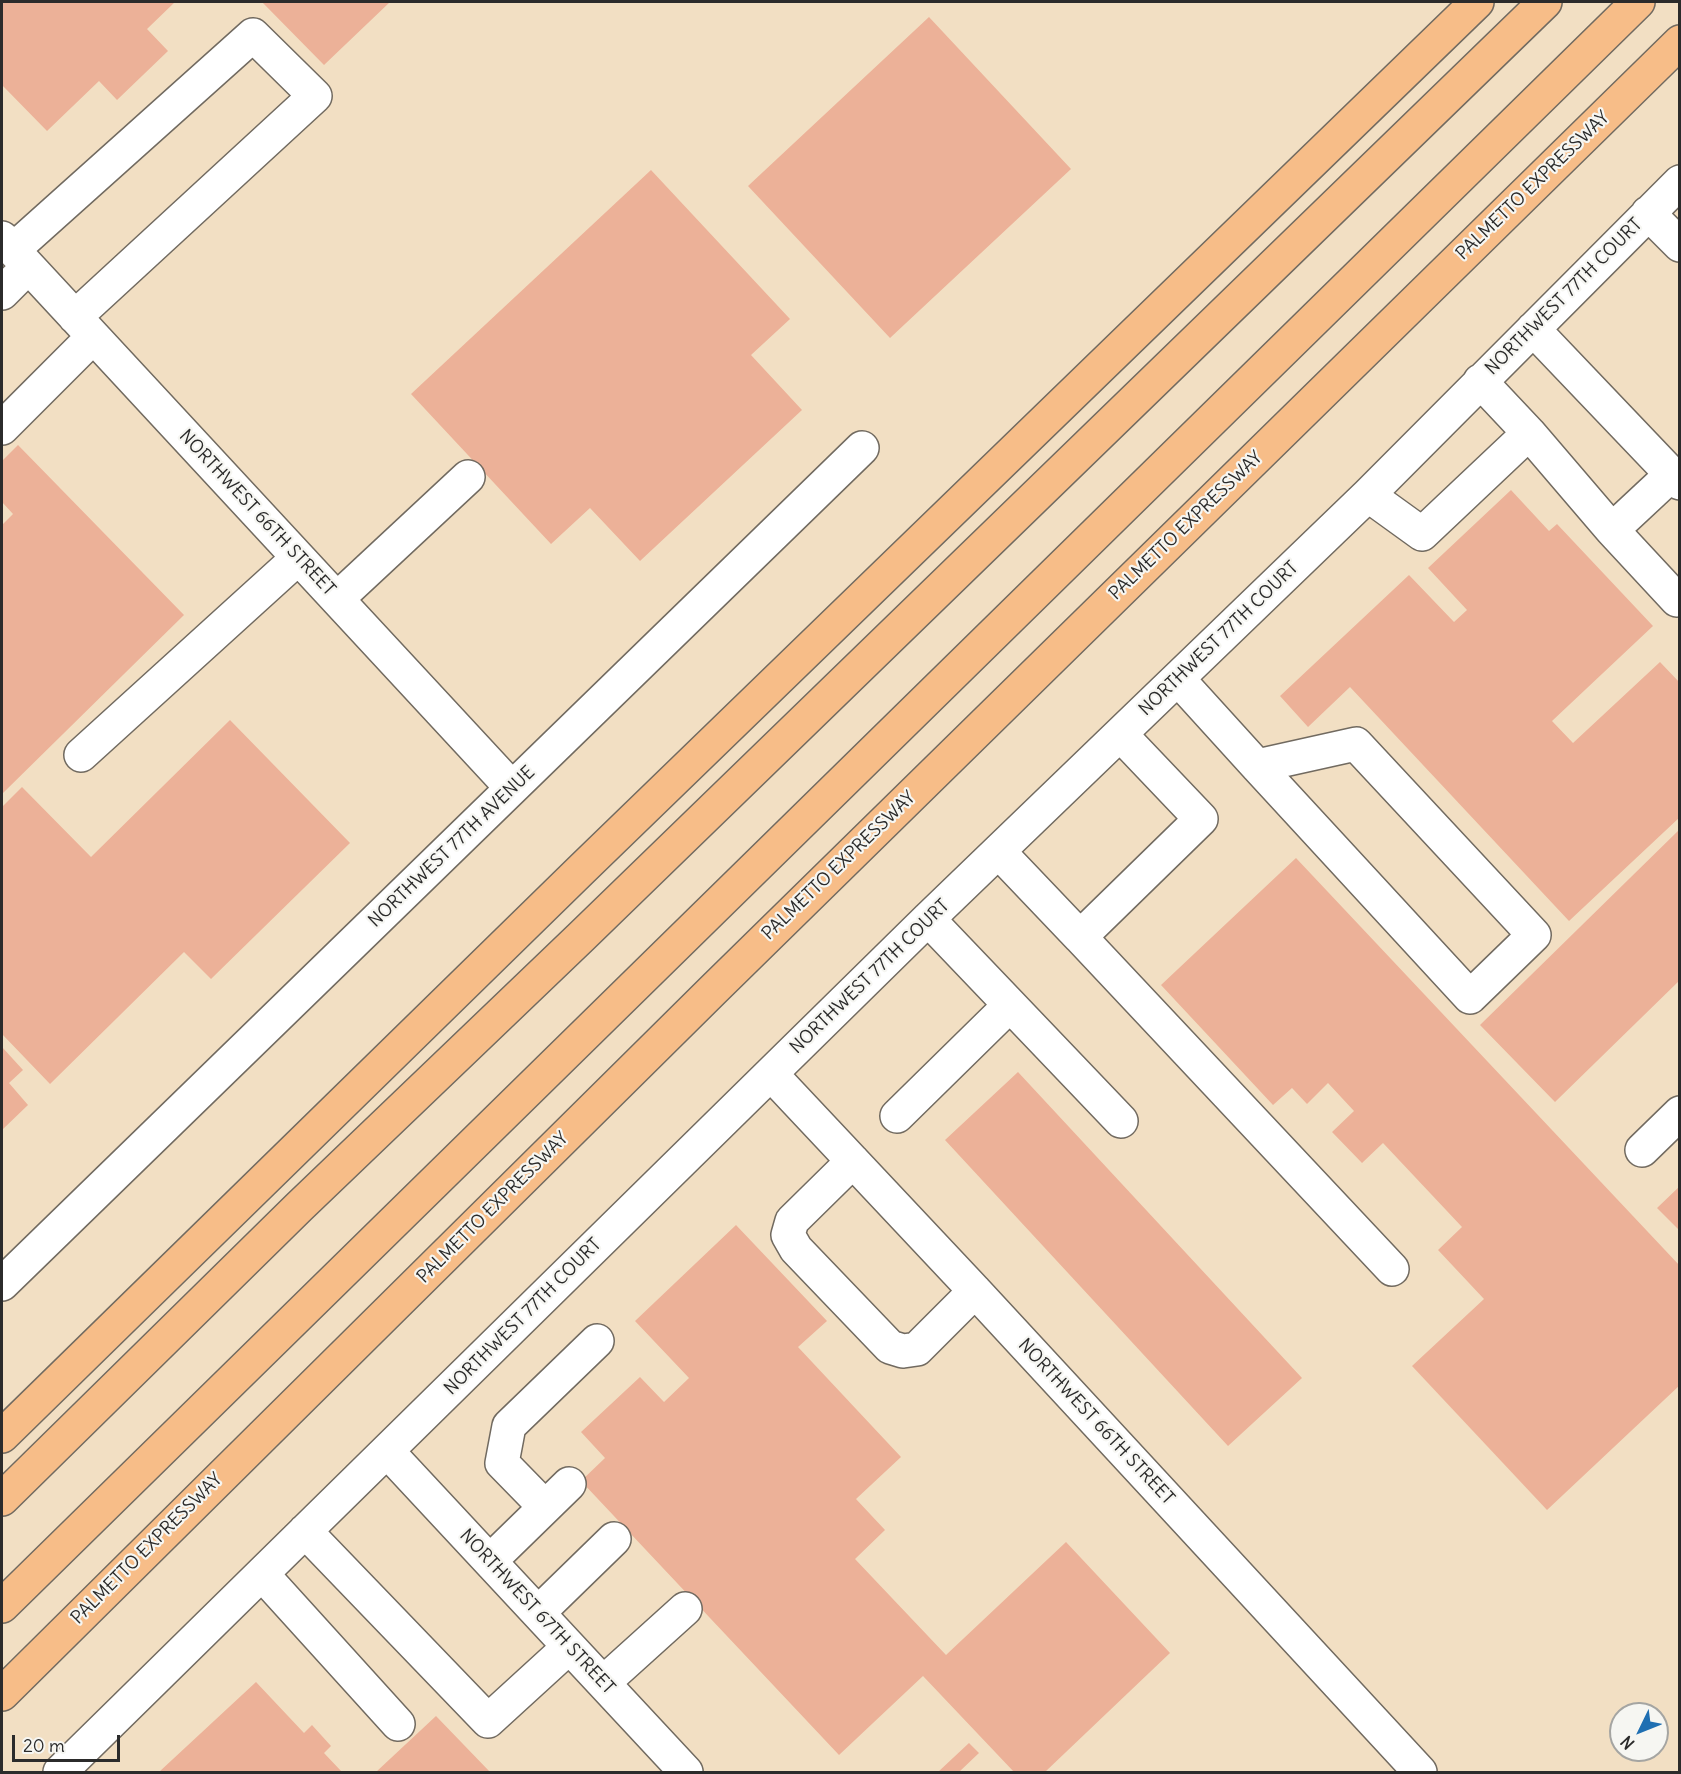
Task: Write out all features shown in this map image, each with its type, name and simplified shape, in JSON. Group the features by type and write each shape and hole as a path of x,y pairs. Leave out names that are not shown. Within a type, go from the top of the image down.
{"highway":[{"path":"2,1436 582,869 1477,2"},
{"path":"2,1499 299,1207 582,937 1545,2"},
{"path":"2,1606 1638,2"},
{"name":"PALMETTO EXPRESSWAY","path":"2,1694 705,998 1680,42"}],"street":[{"path":"2,293 14,252 253,35 315,96 84,327 2,428"},
{"name":"NORTHWEST 77TH COURT","path":"60,1773 928,919 1368,495 1680,182"},
{"path":"1648,213 1680,245"},
{"name":"NORTHWEST 66TH STREET","path":"14,252 512,788"},
{"path":"1533,329 1675,479 1612,530"},
{"path":"1480,381 1677,600"},
{"path":"1368,495 1422,534 1529,433"},
{"name":"NORTHWEST 77TH AVENUE","path":"2,1284 862,448"},
{"path":"337,599 468,477"},
{"path":"81,755 298,558"},
{"path":"1178,679 1257,766 1470,997 1534,935 1356,744 1257,766"},
{"path":"1080,937 1201,819 1121,735"},
{"path":"999,852 1392,1269"},
{"path":"928,919 1121,1122"},
{"path":"897,1116 1009,1006"},
{"name":"NORTHWEST 66TH STREET","path":"771,1074 975,1291 1420,1773"},
{"path":"1642,1150 1680,1113"},
{"path":"853,1161 792,1221 788,1235 796,1249 890,1347 903,1351 917,1349 975,1291"},
{"path":"545,1508 502,1463 509,1426 597,1341"},
{"name":"NORTHWEST 67TH STREET","path":"387,1451 603,1683 670,1767"},
{"path":"490,1561 569,1484"},
{"path":"305,1532 488,1721 569,1647"},
{"path":"538,1613 614,1539"},
{"path":"262,1574 398,1724"},
{"path":"603,1683 685,1609"}],"building":[{"path":"2,2 175,2 147,29 168,51 117,100 99,81 47,131 2,85"},
{"path":"262,2 390,2 324,65"},
{"path":"929,17 1071,169 890,338 748,186"},
{"path":"651,170 790,319 751,355 802,410 640,561 590,508 551,544 411,394"},
{"path":"18,445 184,615 2,794 2,525 13,514 2,502 2,461"},
{"path":"1511,490 1549,531 1557,524 1653,626 1552,721 1573,743 1660,662 1680,683 1680,817 1569,921 1350,687 1308,727 1280,696 1409,575 1454,622 1467,610 1428,568"},
{"path":"230,720 350,843 211,979 184,952 50,1084 2,1034 2,807 22,787 91,857"},
{"path":"1680,829 1680,980 1555,1102 1480,1025"},
{"path":"1296,858 1680,1266 1680,1385 1547,1510 1412,1366 1484,1299 1438,1250 1462,1227 1383,1143 1362,1163 1332,1132 1354,1111 1328,1083 1307,1104 1292,1088 1273,1105 1161,985"},
{"path":"2,1047 23,1070 9,1083 28,1105 2,1130"},
{"path":"1018,1072 1302,1378 1228,1446 945,1140"},
{"path":"1680,1186 1680,1231 1657,1208"},
{"path":"736,1225 827,1321 798,1347 901,1457 856,1499 885,1530 855,1559 946,1655 1066,1542 1170,1653 1045,1772 1014,1772 923,1676 839,1755 581,1481 605,1458 581,1432 640,1377 664,1402 689,1378 635,1321"},
{"path":"256,1682 304,1733 312,1725 331,1746 324,1753 342,1772 159,1772"},
{"path":"436,1716 490,1772 376,1772"},
{"path":"969,1743 979,1753 959,1772 938,1772"}]}
